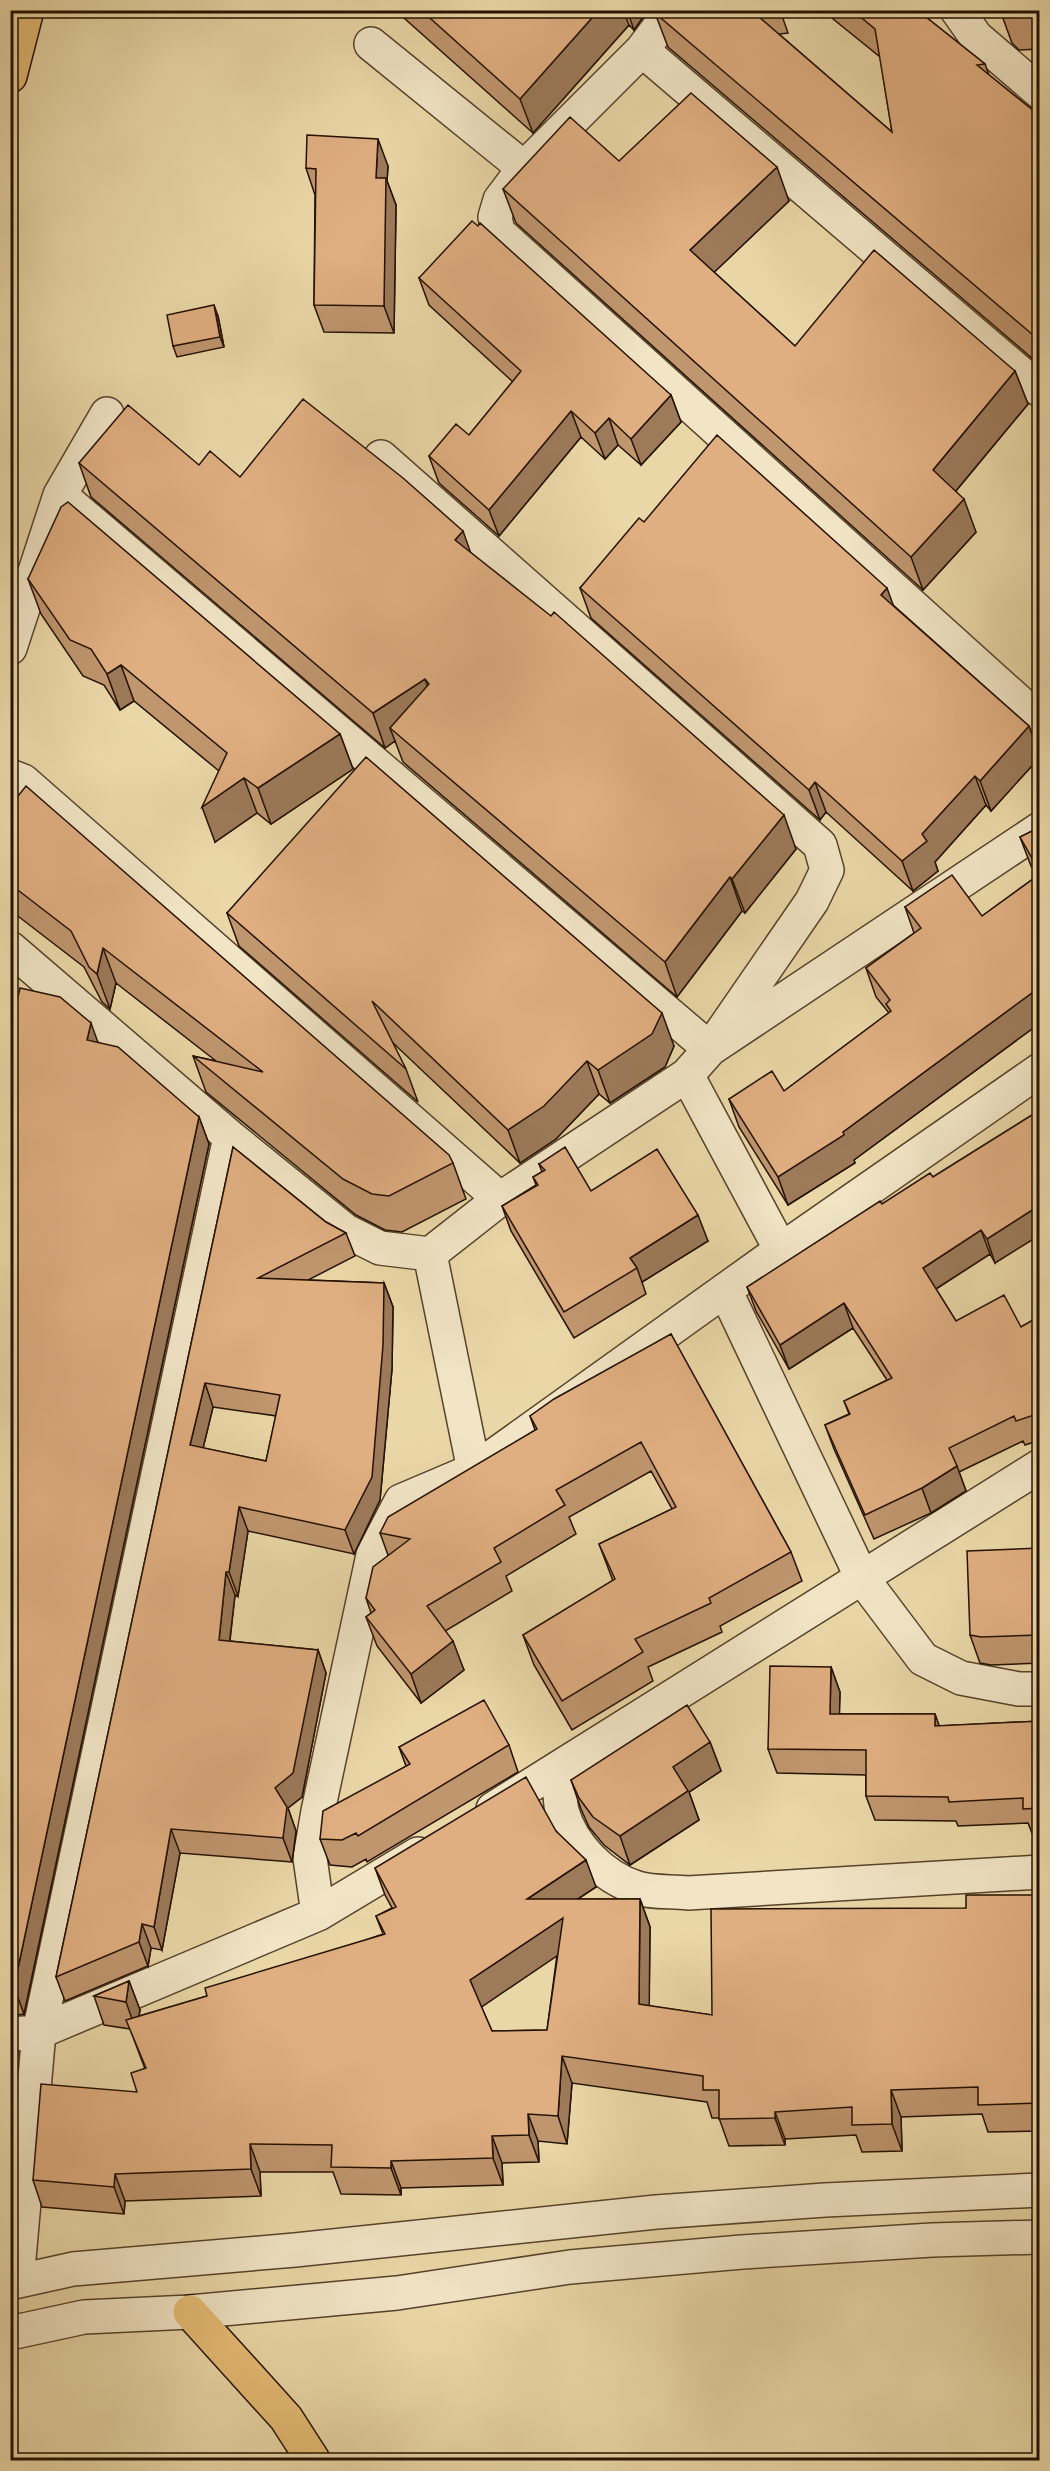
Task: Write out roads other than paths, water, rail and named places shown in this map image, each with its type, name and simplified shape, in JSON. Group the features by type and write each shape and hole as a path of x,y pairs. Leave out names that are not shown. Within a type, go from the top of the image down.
{"highway":[{"path":"10,76 27,10"},
{"path":"190,2312 286,2418 313,2460"}],"street":[{"path":"672,10 642,50 524,168 500,200 495,217 498,232 1040,721"},
{"path":"957,10 976,38 1040,92"},
{"path":"371,44 524,168"},
{"path":"642,50 1040,390"},
{"path":"10,648 60,495 107,414"},
{"path":"10,948 230,1137 346,1231 380,1248 430,1254 500,1199 687,1075 710,1049 812,901 827,870 820,845 381,457"},
{"path":"60,495 710,1049"},
{"path":"10,776 23,781 500,1199"},
{"path":"710,1049 1040,829"},
{"path":"318,1914 310,1858 318,1811 373,1555 401,1501 474,1470 781,1250 1040,1070"},
{"path":"687,1075 781,1250"},
{"path":"230,1137 25,2033 14,2282 73,2269 295,2250 656,2212 825,2199 1040,2190"},
{"path":"430,1254 474,1470"},
{"path":"725,1290 861,1578 923,1659 961,1678 1019,1689 1040,1689"},
{"path":"469,1823 559,1769 1040,1466"},
{"path":"559,1769 562,1810 570,1830 582,1849 616,1878 639,1888 688,1893 1040,1872"},
{"path":"25,2033 318,1914 439,1841"},
{"path":"10,2333 84,2317 190,2312 397,2293 570,2267 742,2252 932,2240 1040,2237"}]}
